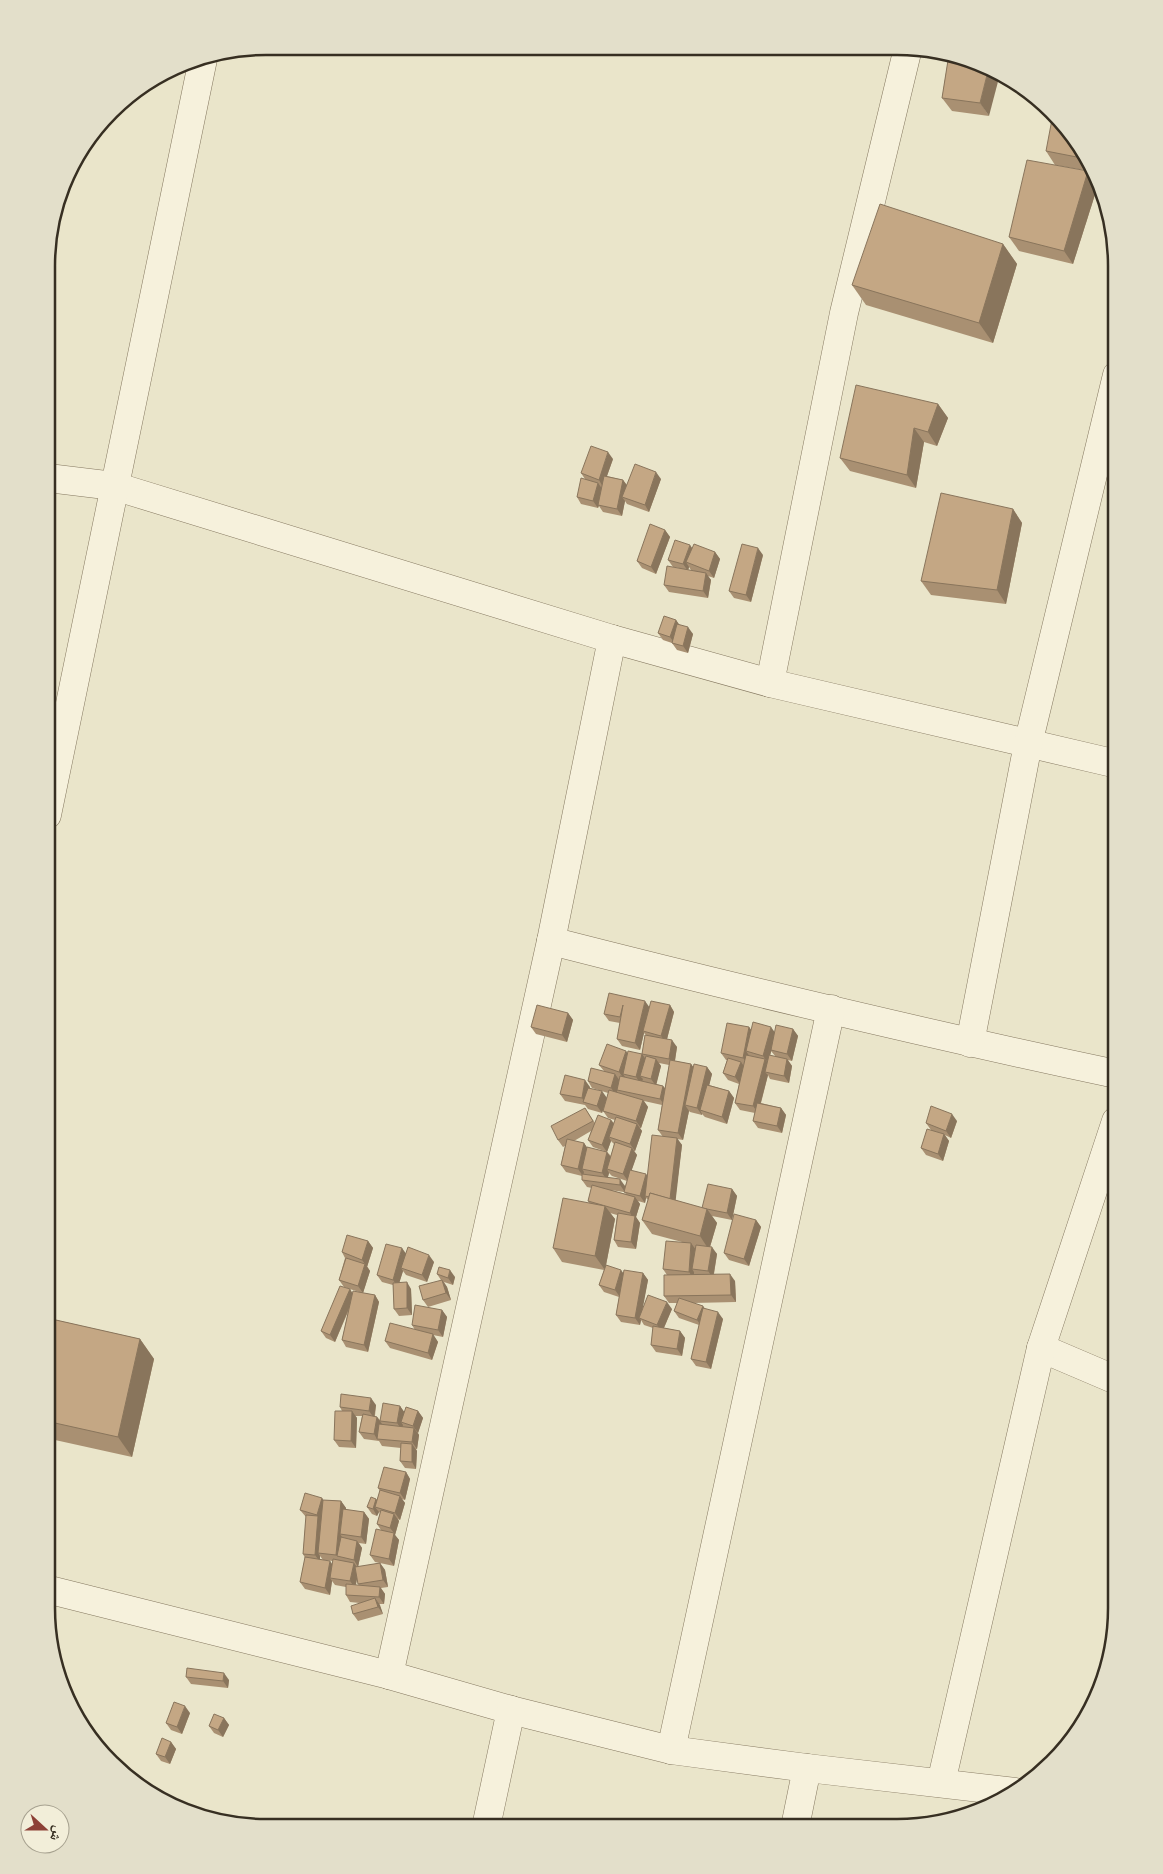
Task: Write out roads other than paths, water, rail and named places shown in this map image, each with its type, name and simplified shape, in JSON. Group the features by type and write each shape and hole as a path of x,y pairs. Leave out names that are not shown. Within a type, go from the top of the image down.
{"street":[{"path":"770,683 844,313 906,55"},
{"path":"55,776 202,65"},
{"path":"970,1043 1028,744 1108,412"},
{"path":"55,479 114,486 612,639 770,683 1108,762"},
{"path":"389,1676 551,941 612,639"},
{"path":"551,941 970,1043 1108,1072"},
{"path":"671,1750 831,1009"},
{"path":"941,1783 1041,1348 1108,1145"},
{"path":"1041,1348 1108,1377"},
{"path":"55,1591 671,1750 1004,1791"},
{"path":"488,1819 511,1710"},
{"path":"797,1819 807,1768"}]}
